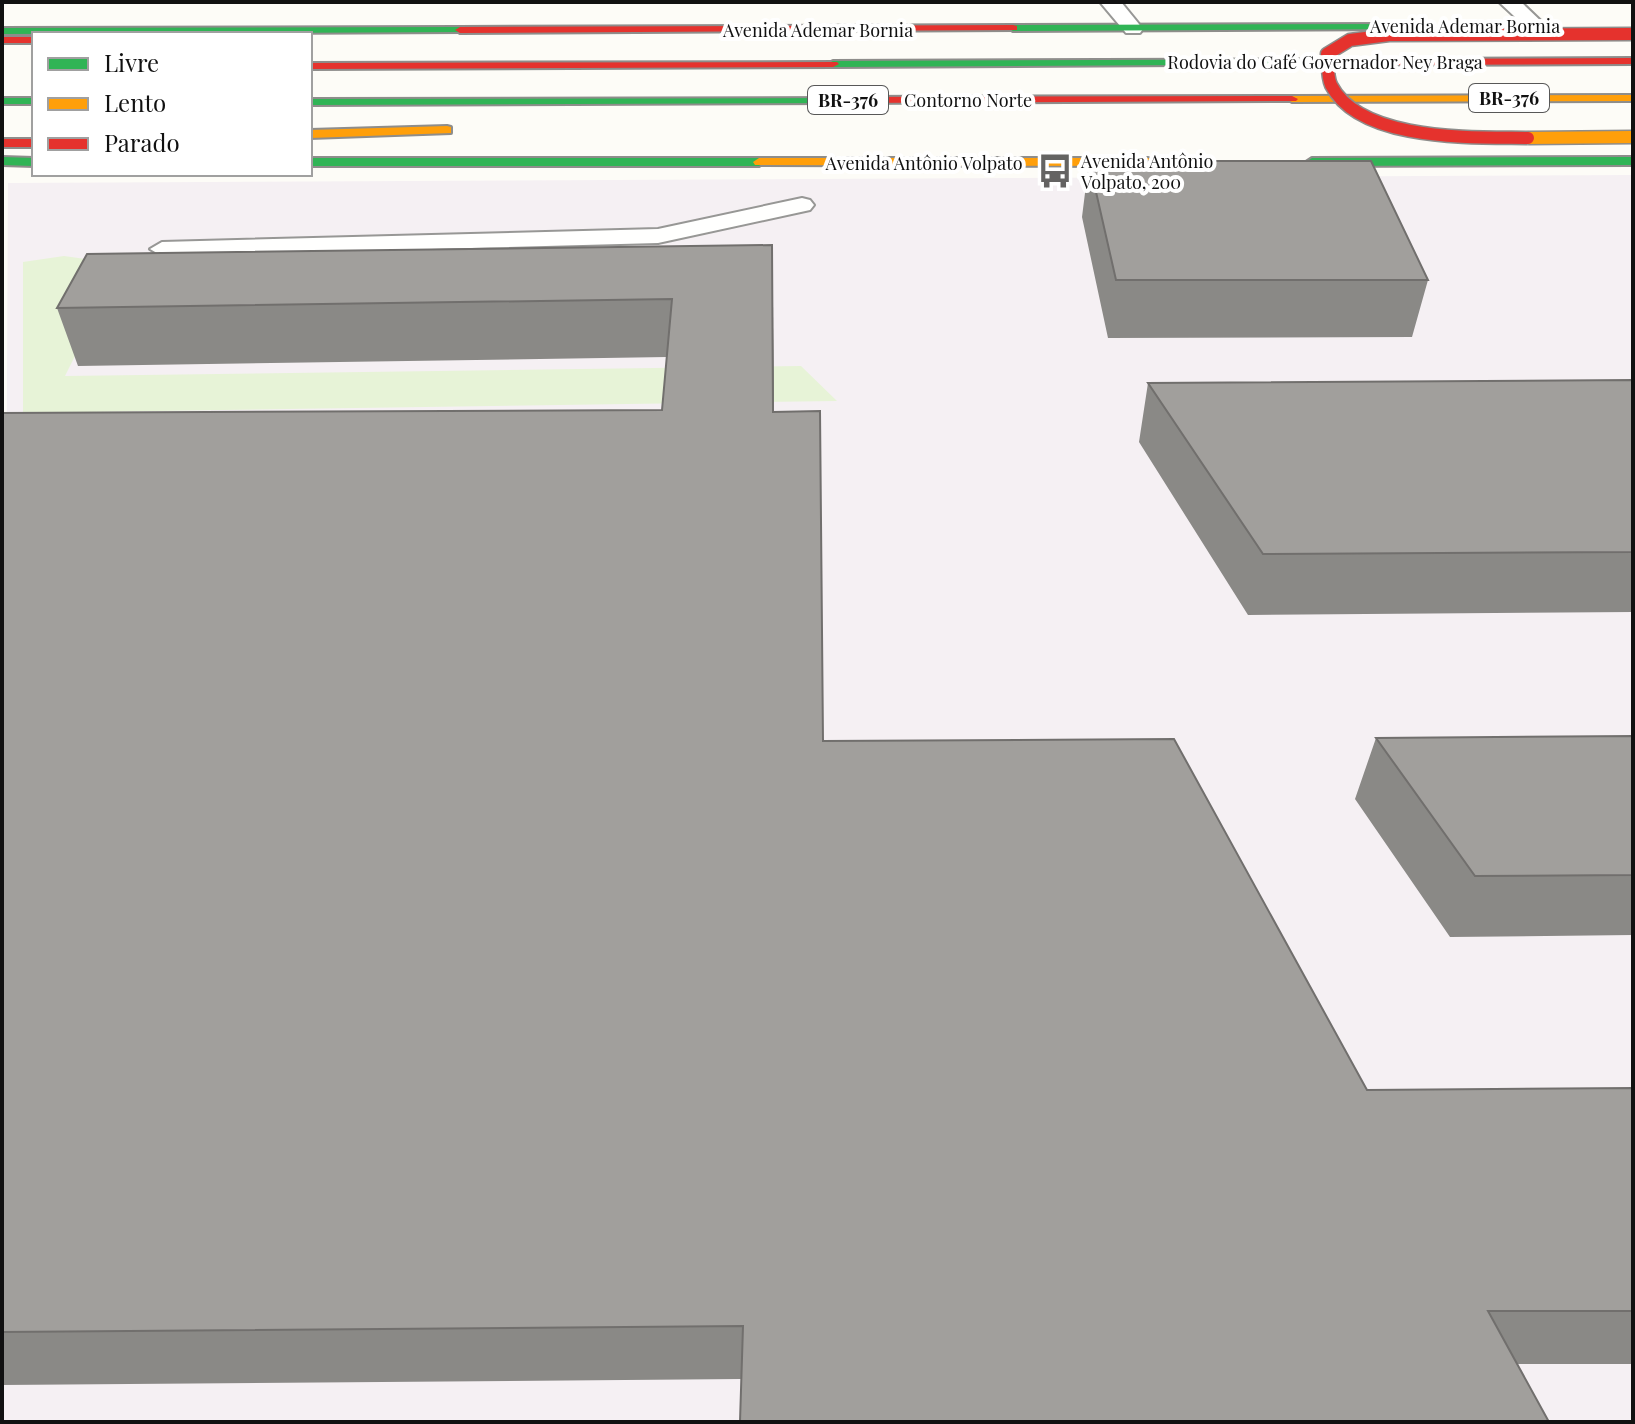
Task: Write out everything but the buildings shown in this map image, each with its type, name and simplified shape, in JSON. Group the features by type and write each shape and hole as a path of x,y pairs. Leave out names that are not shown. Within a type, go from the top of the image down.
{"main road":[{"name":"Avenida Ademar Bornia","path":"2,31 1633,25"},
{"path":"1633,34 1389,35 1350,40 1327,54 1323,70 1339,97 1367,118 1434,132 1633,137"},
{"path":"2,40 32,40"},
{"path":"312,45 650,51 1017,63"},
{"name":"Rodovia do Café Governador Ney Braga","path":"1017,63 1633,61"},
{"name":"Contorno Norte","path":"312,66 1017,63"},
{"path":"827,119 1297,105 1385,98"},
{"name":"Rodovia do Café Governador Ney Braga","path":"1385,98 1633,98"},
{"name":"Contorno Norte","path":"312,102 1385,98"},
{"path":"2,101 32,101"},
{"path":"312,134 467,130"},
{"path":"2,143 32,143"},
{"path":"2,161 32,162"},
{"path":"1286,162 1633,161"},
{"name":"Avenida Antônio Volpato","path":"312,162 1162,162"}],"lane":[{"path":"1110,2 1133,29"},
{"path":"1509,2 1535,25"},
{"path":"162,249 658,236 802,205"}],"shaded area":[{"path":"1633,175 1633,1422 2,1422 8,183"}],"green space":[{"path":"64,256 121,264 65,376 801,366 837,401 23,413 23,262"}],"traffic: fast":[{"path":"1013,28 1404,27"},
{"path":"2,31 460,30"},
{"path":"833,64 1378,62"},
{"path":"312,102 842,100"},
{"path":"2,101 32,101"},
{"path":"2,161 32,162"},
{"path":"1312,162 1633,161"},
{"path":"312,162 759,162"}],"traffic: slow":[{"path":"1292,99 1633,98"},
{"path":"312,134 447,130"},
{"path":"1528,138 1633,137"},
{"path":"759,162 1148,162"}],"traffic: jam":[{"path":"460,30 1013,28"},
{"path":"1528,138 1436,134 1402,129 1371,119 1346,104 1330,83 1327,54 1350,40 1389,35 1633,34"},
{"path":"2,40 32,40"},
{"path":"1378,62 1633,61"},
{"path":"312,66 833,64"},
{"path":"842,100 1292,99"},
{"path":"2,143 32,143"}],"place":[{"name":"Avenida Antônio Volpato, 200","path":"1055,171"}]}
